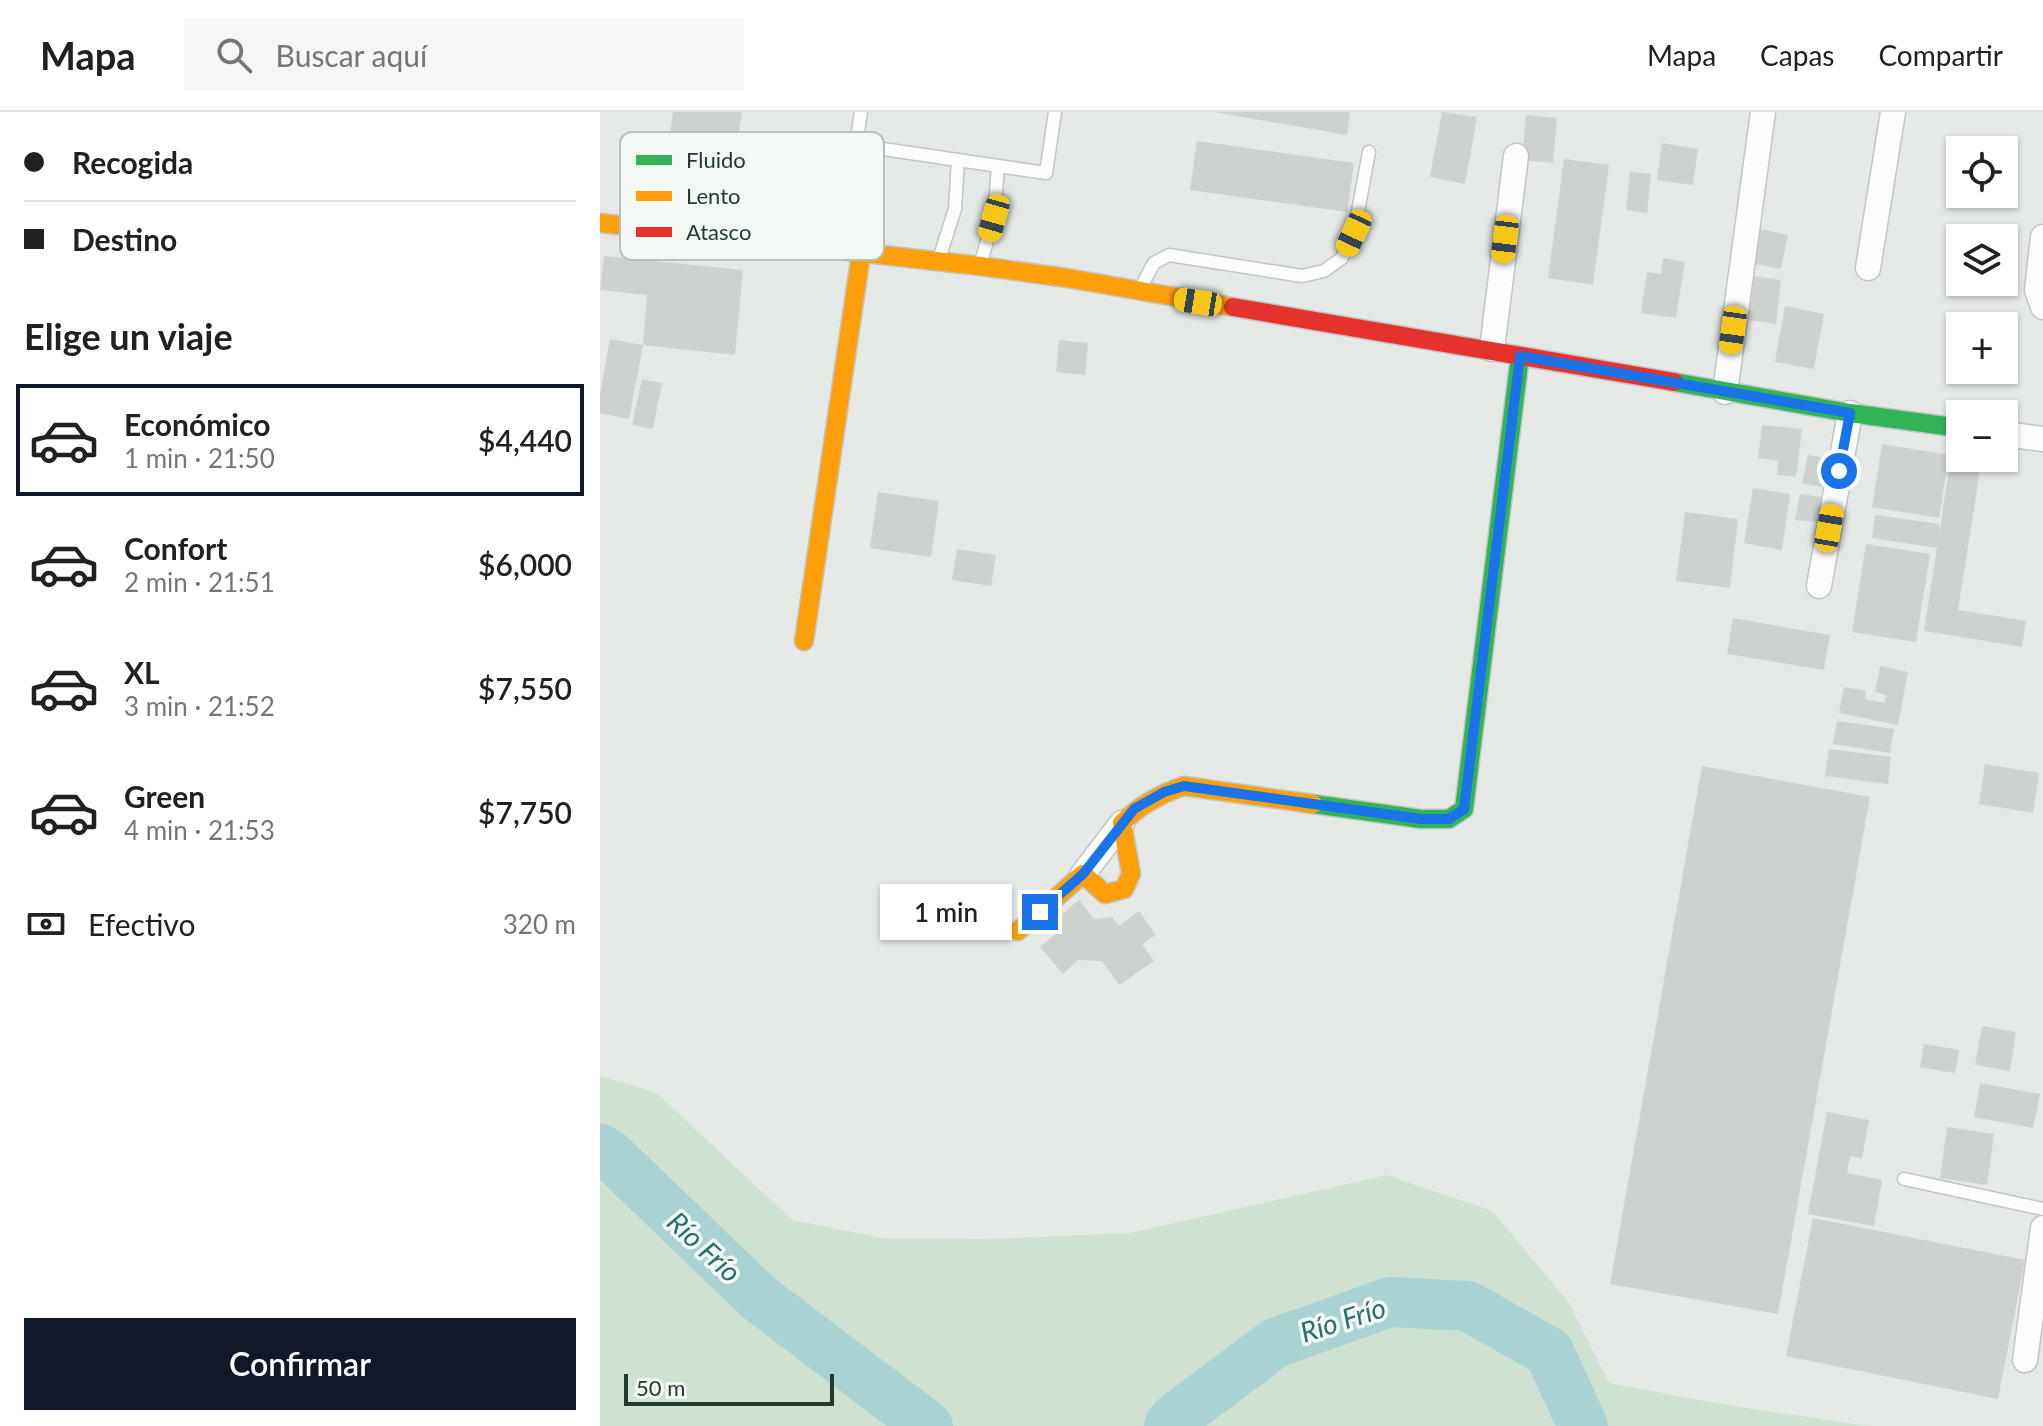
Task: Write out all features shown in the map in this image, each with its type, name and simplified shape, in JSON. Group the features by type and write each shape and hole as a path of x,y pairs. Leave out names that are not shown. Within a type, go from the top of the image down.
{"street":[{"path":"1725,392 1763,112"},
{"path":"1868,268 1893,112"},
{"path":"1492,349 1516,156"},
{"path":"600,223 620,225"},
{"path":"2043,237 2037,290 2043,307"},
{"path":"884,256 939,260 1067,278 1492,349 1725,392 1946,426"},
{"path":"804,641 860,260"},
{"path":"1018,931 1083,874 1134,809 1164,792 1184,786 1421,819 1449,819 1464,809 1520,356"},
{"path":"1819,586 1850,413"},
{"path":"2018,436 2043,439"},
{"path":"1083,874 1105,894 1124,889 1131,874 1124,850 1122,823"},
{"path":"2025,1360 2043,1228"}],"lane":[{"path":"858,132 861,112"},
{"path":"884,149 1046,173 1055,112"},
{"path":"1139,292 1154,263 1169,255 1302,276 1324,271 1342,258 1354,233 1369,152"},
{"path":"939,260 955,209 958,160"},
{"path":"980,266 994,218 998,166"},
{"path":"1904,1179 2043,1209"}],"green space":[{"path":"600,1076 657,1093 792,1220 882,1238 990,1239 1130,1233 1387,1175 1492,1211 1569,1303 1609,1383 1867,1426 600,1426"}],"building":[{"path":"673,112 742,112 739,132 670,132"},
{"path":"1214,112 1350,112 1347,135"},
{"path":"1442,112 1477,117 1465,184 1430,177"},
{"path":"1526,115 1557,118 1553,163 1522,160"},
{"path":"1197,141 1354,163 1347,212 1190,190"},
{"path":"1662,143 1698,149 1693,185 1657,180"},
{"path":"1564,159 1609,165 1593,285 1548,278"},
{"path":"1630,172 1651,174 1647,213 1626,210"},
{"path":"1756,228 1788,235 1781,269 1749,263"},
{"path":"604,256 743,270 735,355 643,345 647,295 600,290"},
{"path":"1663,258 1685,262 1676,318 1641,313 1647,272 1661,274"},
{"path":"1747,275 1781,280 1776,324 1742,319"},
{"path":"1785,306 1824,314 1814,369 1775,362"},
{"path":"610,339 643,345 629,419 600,413 600,394"},
{"path":"1059,340 1088,343 1085,375 1056,372"},
{"path":"642,379 662,383 653,429 632,425"},
{"path":"1762,425 1802,429 1796,477 1777,475 1778,461 1758,458"},
{"path":"1882,444 1946,455 1939,518 1872,507"},
{"path":"1808,455 1831,459 1825,488 1802,483"},
{"path":"1949,472 1980,472 1958,610 2026,621 2022,647 1924,631 1937,548 1872,538 1875,515 1939,524 1939,535"},
{"path":"1753,488 1790,494 1782,550 1744,543"},
{"path":"878,492 939,501 931,557 870,548"},
{"path":"1800,494 1822,497 1818,522 1795,520"},
{"path":"1685,512 1738,519 1730,588 1676,581"},
{"path":"1866,544 1930,554 1916,642 1852,632"},
{"path":"957,549 996,555 991,586 952,580"},
{"path":"1733,618 1830,635 1824,670 1727,654"},
{"path":"1880,666 1908,672 1898,725 1839,713 1844,687 1866,691 1865,699 1884,703 1886,695 1875,692"},
{"path":"1837,721 1894,729 1890,753 1833,744"},
{"path":"1829,749 1891,757 1888,784 1825,776"},
{"path":"1985,764 2039,773 2033,813 1979,804"},
{"path":"1702,766 1870,797 1778,1314 1610,1284"},
{"path":"1079,900 1094,919 1112,917 1119,926 1139,911 1156,935 1142,944 1154,961 1119,985 1102,961 1078,960 1063,974 1040,947 1058,932 1051,923"},
{"path":"1982,1026 2016,1032 2010,1071 1975,1065"},
{"path":"1924,1044 1959,1050 1955,1073 1920,1067"},
{"path":"1980,1083 2040,1094 2033,1128 1974,1117"},
{"path":"1827,1112 1869,1120 1862,1158 1850,1156 1847,1173 1882,1180 1874,1226 1808,1214"},
{"path":"1947,1127 1994,1134 1987,1185 1940,1178"},
{"path":"1813,1218 2025,1260 1998,1399 1786,1356"}],"waterway":[{"name":"Río Frío","path":"600,1149 608,1153 759,1298 928,1426"},
{"name":"Río Frío","path":"1169,1426 1175,1418 1275,1343 1390,1302 1468,1306 1549,1352 1583,1426"}],"traffic: fast":[{"path":"1313,804 1421,819 1449,819 1464,809 1520,356"},
{"path":"1674,382 1850,413 1946,426"}],"traffic: slow":[{"path":"600,223 620,225"},
{"path":"884,255 1067,278 1233,307"},
{"path":"804,641 860,260"},
{"path":"1018,931 1083,874 1105,894 1124,889 1131,874 1122,823 1143,805 1167,793 1184,786 1313,804"}],"traffic: jam":[{"path":"1233,307 1674,382"}],"route":[{"path":"1040,912 1083,874 1134,809 1164,792 1184,786 1421,819 1449,819 1464,809 1520,356 1850,413 1839,471"}]}
